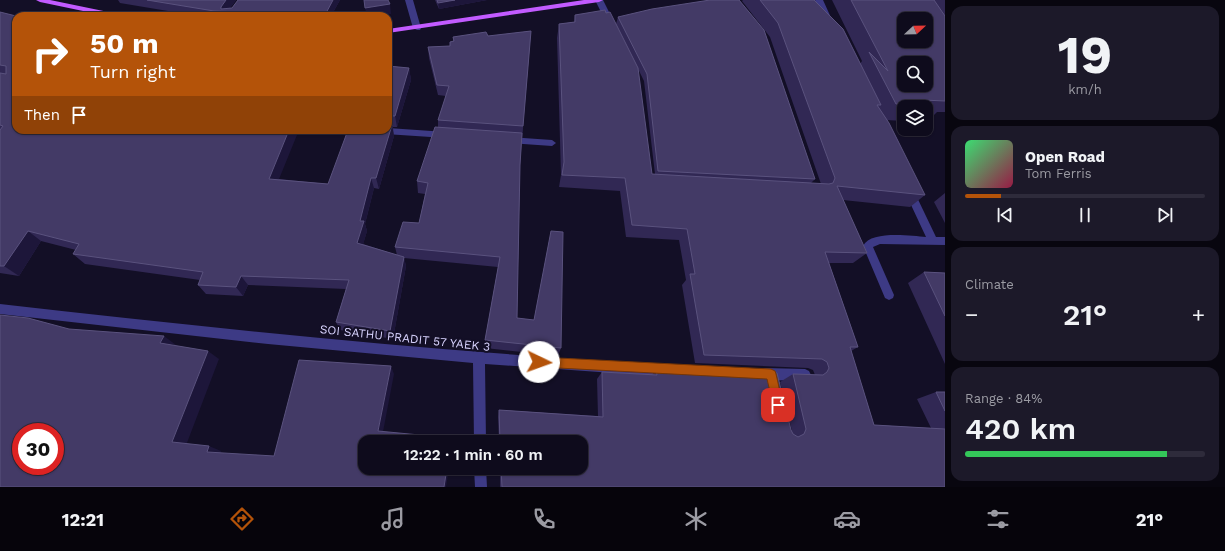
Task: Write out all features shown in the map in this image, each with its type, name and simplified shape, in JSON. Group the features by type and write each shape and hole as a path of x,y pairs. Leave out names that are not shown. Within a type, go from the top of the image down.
{"main road":[{"path":"40,0 98,12"},
{"path":"392,31 599,0"}],"street":[{"path":"408,0 417,28"},
{"path":"599,0 614,32"},
{"path":"819,0 834,33"},
{"path":"392,132 457,136"},
{"path":"497,139 552,143"},
{"path":"906,185 933,240"},
{"path":"889,295 868,246 872,242 880,240 945,241"},
{"name":"SOI SATHU PRADIT 57 YAEK 3","path":"0,309 479,359 727,373"},
{"path":"479,359 480,435"},
{"path":"756,374 808,376"},
{"path":"771,374 774,390"},
{"path":"480,475 481,487"}],"building":[{"path":"147,0 226,0 221,9 232,8 238,0 333,0 327,12 214,11"},
{"path":"364,0 388,0 390,4 365,8"},
{"path":"437,0 455,0 438,3"},
{"path":"710,0 739,0 764,30 815,179 658,171 647,74 618,17 652,9"},
{"path":"760,0 814,0 843,29 881,105 877,105 889,123 925,195 837,186 867,253 825,252 858,347 850,347 874,425 945,429 945,487 502,487 501,475 588,475 588,435 500,435 499,410 603,417 602,372 657,375 656,370 707,374 706,369 777,373 791,430 793,434 798,437 804,434 806,429 793,374 823,375 829,368 827,362 822,359 704,355 690,274 695,274 687,229 632,225 625,178 562,175 564,162 559,24 575,22 575,15 605,10 606,13 610,12 638,68 652,174 833,183 835,178 778,23"},
{"path":"851,0 934,0 945,16 945,101 897,100 896,104 869,52 888,71"},
{"path":"0,12 12,15 12,134 287,134 269,179 328,184 347,134 389,134 376,178 371,178 360,221 364,221 357,243 404,257 390,331 336,322 349,280 241,276 236,287 198,285 203,272 73,254 79,244 28,231 4,266 0,266 0,130 3,126 0,125 0,73 6,74 6,66 0,65"},
{"path":"531,31 523,126 438,120 449,86 437,85 428,47 450,46 450,42 454,41 453,37 486,32 488,36"},
{"path":"392,66 409,68 395,116 392,116"},
{"path":"435,127 522,133 517,318 534,320 551,231 563,232 561,348 485,340 500,257 395,247 403,222 419,223 428,183 417,181"},
{"path":"924,272 945,273 945,316"},
{"path":"0,315 28,318 69,329 164,336 160,343 208,351 172,442 209,446 207,452 274,456 299,360 391,366 378,431 420,435 358,435 358,475 446,475 444,487 0,487"},
{"path":"936,392 945,392 945,411"}],"route":[{"path":"539,362 771,374 778,405"}]}
